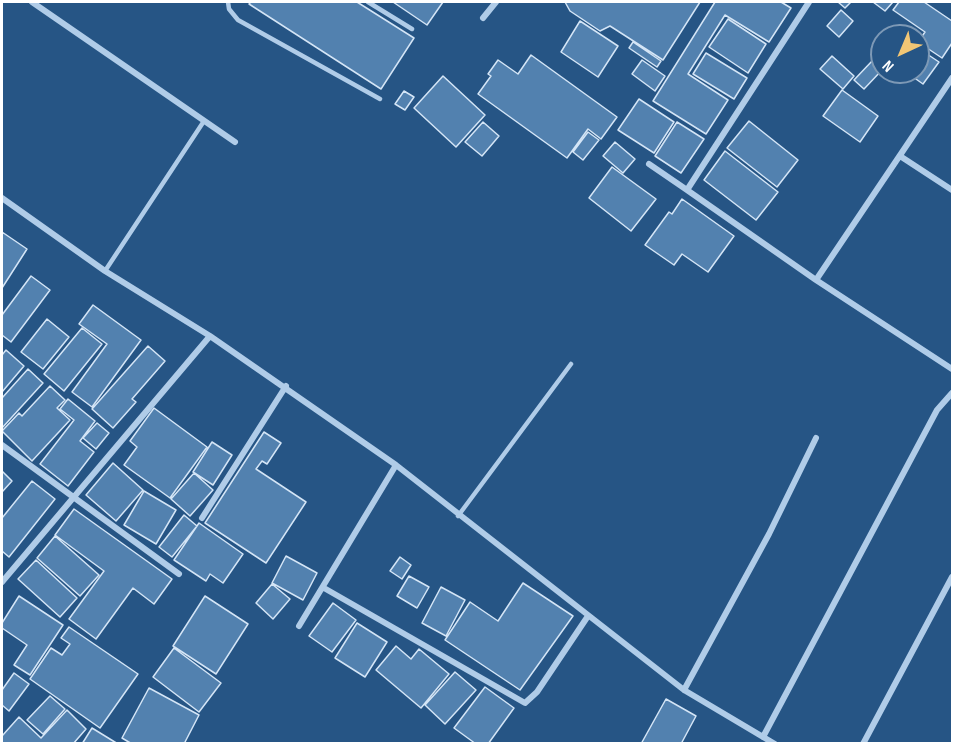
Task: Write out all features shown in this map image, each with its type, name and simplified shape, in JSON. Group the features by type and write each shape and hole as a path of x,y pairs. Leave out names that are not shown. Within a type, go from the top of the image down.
{"street":[{"path":"32,2 235,142"},
{"path":"483,18 496,2"},
{"path":"687,190 809,2"},
{"path":"816,280 952,78"},
{"path":"900,156 952,190"},
{"path":"649,164 816,280 952,369"},
{"path":"2,198 105,271 210,336 286,387 334,424 396,465 458,516 684,690 775,744"},
{"path":"2,582 210,336"},
{"path":"202,518 286,387"},
{"path":"763,737 937,411 952,393"},
{"path":"684,690 769,534 816,438"},
{"path":"2,445 179,574"},
{"path":"299,626 324,588 396,465"},
{"path":"863,744 952,577"},
{"path":"324,588 525,704 537,692 588,616"}],"lane":[{"path":"228,2 229,9 238,20 380,99"},
{"path":"368,2 412,29"},
{"path":"105,271 204,121"},
{"path":"458,516 571,364"}],"building":[{"path":"251,2 357,2 414,38 381,89 249,4"},
{"path":"393,2 443,2 427,25"},
{"path":"565,2 700,2 663,60 610,26 600,31 570,11"},
{"path":"715,2 781,2 791,8 769,42 725,15 688,74 728,100 706,134 653,101"},
{"path":"838,2 851,2 845,8"},
{"path":"873,2 893,2 885,11"},
{"path":"899,2 924,2 952,21 952,43 942,58 930,50 930,24 913,24 893,10"},
{"path":"841,10 853,21 839,37 827,26"},
{"path":"728,19 766,44 748,73 709,47"},
{"path":"580,21 618,46 598,77 561,52"},
{"path":"633,42 661,61 657,67 629,48"},
{"path":"706,53 747,78 734,99 693,74"},
{"path":"531,55 617,117 601,139 588,129 567,158 478,94 491,76 488,74 498,60 518,74"},
{"path":"832,56 854,76 843,89 820,69"},
{"path":"930,56 939,62 930,74"},
{"path":"642,60 665,76 655,91 632,74"},
{"path":"870,63 870,83 864,89 854,80"},
{"path":"443,76 485,115 456,147 414,108"},
{"path":"842,90 878,116 860,142 823,116"},
{"path":"404,91 414,97 405,110 395,104"},
{"path":"639,99 674,122 654,153 618,130"},
{"path":"749,121 798,160 777,187 727,148"},
{"path":"483,122 499,136 482,156 465,142"},
{"path":"677,122 704,139 681,173 655,156"},
{"path":"588,132 599,140 583,160 573,152"},
{"path":"615,142 635,159 623,173 603,156"},
{"path":"725,151 778,192 756,220 704,180"},
{"path":"612,167 656,199 631,231 589,198"},
{"path":"682,199 734,236 708,272 682,254 674,265 645,245 669,212 672,214"},
{"path":"2,232 27,249 2,288"},
{"path":"31,276 50,290 11,342 2,335 2,315"},
{"path":"93,305 141,340 92,407 72,392 107,344 79,324"},
{"path":"47,319 69,337 43,369 21,352"},
{"path":"82,328 102,344 64,391 44,374"},
{"path":"148,346 165,361 132,399 136,402 113,428 92,409"},
{"path":"6,350 24,366 2,392 2,355"},
{"path":"28,369 43,383 2,428 2,398"},
{"path":"50,386 65,400 57,408 70,420 32,461 2,431 19,413 22,416"},
{"path":"68,399 95,421 80,441 94,452 68,486 40,464 74,420 60,409"},
{"path":"154,408 207,447 170,498 124,465 137,447 130,441"},
{"path":"97,423 109,433 96,449 83,438"},
{"path":"264,432 281,443 267,464 262,461 256,469 306,502 266,563 205,523"},
{"path":"212,442 232,455 213,485 193,472"},
{"path":"113,463 143,490 116,521 86,495"},
{"path":"2,471 12,481 2,492"},
{"path":"194,473 213,490 190,516 171,499"},
{"path":"32,481 55,499 9,557 2,551 2,518"},
{"path":"144,491 176,510 156,544 124,525"},
{"path":"74,509 172,579 154,604 133,588 96,639 69,619 104,571 55,535"},
{"path":"184,515 197,526 172,557 159,547"},
{"path":"199,523 243,554 223,583 210,574 206,581 174,560"},
{"path":"55,536 99,575 80,596 37,558"},
{"path":"286,556 317,573 303,600 272,583"},
{"path":"400,557 411,565 402,579 390,571"},
{"path":"36,560 77,598 60,617 18,579"},
{"path":"409,576 429,587 417,608 397,596"},
{"path":"523,583 573,616 520,690 445,640 470,602 498,621"},
{"path":"272,584 290,599 273,619 256,603"},
{"path":"441,587 465,600 446,636 422,623"},
{"path":"19,596 63,625 30,675 14,665 27,645 2,628 2,623"},
{"path":"205,596 248,624 216,674 173,646"},
{"path":"333,603 356,620 332,652 309,636"},
{"path":"357,623 387,642 365,677 335,658"},
{"path":"69,627 138,674 100,728 30,679 51,648 62,655 70,644 61,638"},
{"path":"396,646 411,659 419,649 449,674 421,708 376,670"},
{"path":"174,648 221,683 199,712 153,677"},
{"path":"455,672 476,690 445,724 425,705"},
{"path":"14,673 29,684 9,711 2,705 2,690"},
{"path":"485,687 514,708 488,744 476,744 454,728"},
{"path":"149,688 199,715 184,744 132,744 122,738"},
{"path":"50,696 65,709 43,734 27,720"},
{"path":"666,699 696,716 681,744 641,744"},
{"path":"67,710 86,729 73,744 2,744 2,736 19,717 41,738"},
{"path":"92,728 118,744 82,744"}]}
